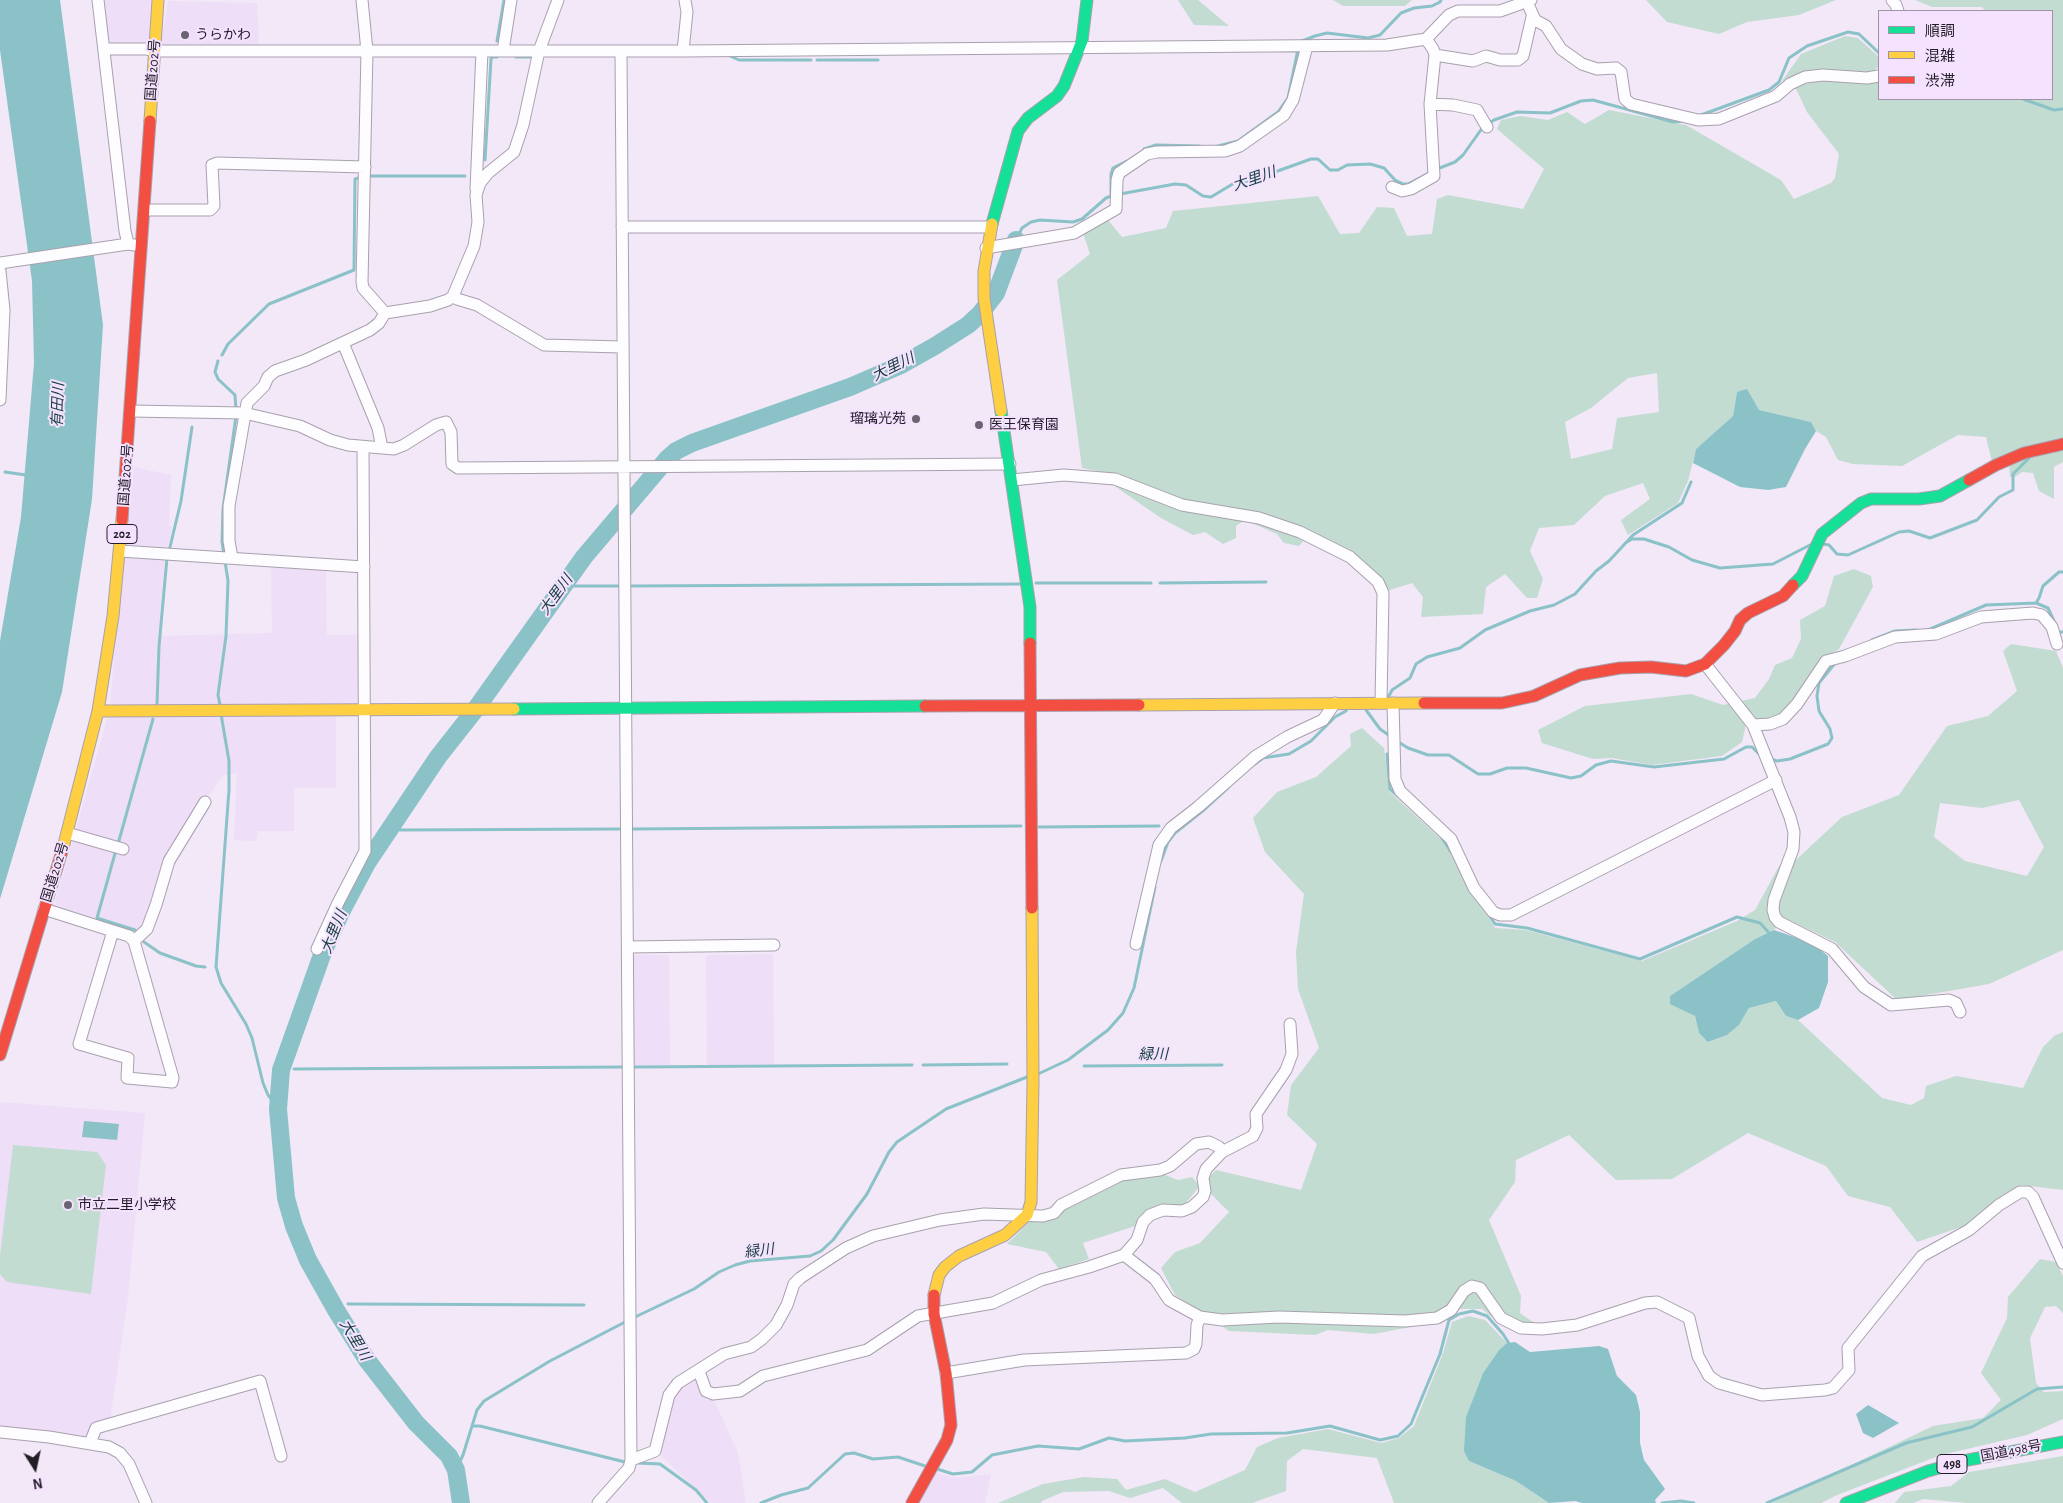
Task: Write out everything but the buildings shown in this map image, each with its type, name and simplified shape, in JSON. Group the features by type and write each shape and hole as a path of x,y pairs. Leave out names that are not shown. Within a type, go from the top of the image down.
{"main road":[{"name":"国道202号","path":"0,1054 67,833 98,712 113,616 131,411 158,0"},
{"path":"912,1503 947,1440 951,1425 946,1373 934,1314 933,1300 939,1275 959,1256 1005,1235 1026,1215 1031,1202 1033,1082 1029,597 984,298 984,271 986,248 991,227 1018,131 1028,118 1057,96 1064,86 1080,49 1087,0"},
{"path":"98,712 1502,703 1534,696 1580,675 1620,668 1651,667 1686,671 1705,664 1724,645 1735,631 1740,620 1748,613 1783,596 1802,576 1822,534 1861,503 1871,499 1919,499 1940,496 1996,465 2024,453 2063,444"},
{"name":"国道498号","path":"1846,1503 1928,1471 1987,1456 2063,1442"}],"street":[{"path":"98,0 124,231 128,244"},
{"path":"362,0 367,51 362,282 363,288 385,313"},
{"path":"503,51 511,0"},
{"path":"476,195 480,183 488,173 514,152 523,125 539,51 558,0"},
{"path":"683,51 687,12 685,0"},
{"path":"104,49 146,49 154,51 683,51 1387,46 1426,39 1449,15 1458,11 1500,11 1529,1 1532,17 1523,56 1518,60 1500,60 1486,56 1474,61 1435,55"},
{"path":"1532,17 1546,26 1561,49 1582,64 1597,68 1616,68 1621,72 1625,99 1631,104 1698,120 1719,119 1776,96 1790,84 1805,77 1823,75 1867,78 1878,76"},
{"path":"1392,187 1402,191 1411,189 1434,172 1430,104 1435,55 1426,39"},
{"path":"986,248 1074,233 1116,209 1119,173 1147,154 1157,152 1225,151 1240,146 1284,115 1294,100 1307,46"},
{"path":"385,313 430,306 448,300 453,296 474,246 478,222 476,195 482,51"},
{"path":"621,51 623,503 631,1311 630,1464"},
{"path":"1430,104 1453,104 1477,110 1486,124"},
{"path":"144,210 210,210 214,206 212,165 218,163 365,173"},
{"path":"622,227 991,227"},
{"path":"0,263 128,244 142,246"},
{"path":"0,271 4,310 0,400"},
{"path":"453,296 477,305 544,345 556,347 622,347"},
{"path":"232,558 229,541 230,506 238,413 264,386 268,376 275,371 370,330 380,323 385,313"},
{"path":"343,343 378,428 382,448"},
{"path":"131,411 238,413 300,426 330,440 363,447 394,449 436,425 446,422 451,432 452,464 458,468 1010,464"},
{"path":"318,949 338,903 365,851 363,447"},
{"path":"1012,480 1064,475 1115,479 1182,505 1259,518 1300,532 1350,557 1378,582 1383,593 1387,703 1394,738 1395,779 1400,791 1451,839 1474,888 1494,912 1500,915 1511,915 1776,780"},
{"path":"120,551 364,567"},
{"path":"1753,725 1770,724 1783,719 1797,704 1826,661 1896,637 1936,634 1981,617 2033,613 2042,615 2052,627 2057,644"},
{"path":"1705,664 1753,725 1790,816 1794,832 1793,849 1774,900 1772,910 1775,917 1779,922 1832,949 1864,987 1891,1005 1949,1000 1956,1003 1960,1012"},
{"path":"1136,944 1159,846 1171,828 1256,756 1287,737 1323,720 1335,703"},
{"path":"134,940 147,929 169,861 205,802"},
{"path":"67,833 118,848"},
{"path":"44,909 129,936 134,940 173,1078 172,1082 166,1083 127,1078 128,1058 79,1044 113,931"},
{"path":"628,947 774,945"},
{"path":"699,1371 706,1391 713,1394 740,1391 763,1376 868,1350 918,1316 992,1302 1042,1280 1089,1268 1124,1255 1137,1240 1143,1222 1150,1215 1163,1210 1182,1210 1192,1207 1203,1197 1205,1190 1203,1178 1206,1168 1222,1152 1253,1136 1257,1128 1256,1114 1286,1070 1292,1054 1290,1024"},
{"path":"598,1503 630,1464 655,1451 669,1396 678,1383 724,1354 751,1347 762,1339 776,1325 787,1305 794,1284 800,1278 846,1248 873,1236 940,1220 984,1214 1044,1216 1054,1213 1061,1205 1121,1175 1160,1170 1170,1166 1196,1144 1209,1142 1219,1147 1222,1152"},
{"path":"1124,1255 1155,1279 1170,1300 1200,1317 1222,1320 1279,1316 1405,1321 1437,1318 1451,1310 1464,1291 1472,1286 1480,1288 1501,1318 1521,1328 1542,1329 1577,1325 1645,1303 1657,1302 1689,1318 1698,1356 1710,1376 1719,1383 1762,1395 1833,1388 1848,1370 1848,1348 1922,1256 1969,1230 1999,1205 2020,1192 2028,1192 2033,1197 2063,1263"},
{"path":"946,1373 1024,1360 1186,1353 1194,1349 1196,1344 1197,1325 1200,1317"},
{"path":"90,1443 96,1428 260,1381 281,1456"},
{"path":"0,1432 109,1447 120,1453 129,1464 146,1503"}],"shaded area":[{"path":"104,0 151,0 148,46 109,44"},
{"path":"168,1 257,3 259,45 161,46"},
{"path":"134,467 171,475 169,525 172,527 165,558 158,636 272,633 271,564 326,570 327,635 359,635 361,708 110,704"},
{"path":"336,715 336,788 294,788 294,831 258,831 256,841 234,840 237,773 223,775 167,858 145,927 139,930 100,917 92,919 54,907 107,719 120,717"},
{"path":"773,954 774,1064 707,1065 706,955"},
{"path":"632,955 669,955 670,1065 633,1065"},
{"name":"市立二里小学校","path":"0,1102 145,1113 128,1297 110,1421 87,1439 0,1428"},
{"path":"694,1376 707,1400 714,1400 738,1453 746,1503 711,1503 661,1456 672,1397"},
{"path":"935,1473 955,1478 991,1474 985,1503 919,1503"}],"green space":[{"path":"1178,0 1198,0 1229,26 1194,25"},
{"path":"1333,0 1412,0 1405,6 1343,6"},
{"path":"1646,0 1836,0 1799,15 1747,22 1719,34 1667,22"},
{"path":"1915,0 2063,0 2063,462 2054,467 2054,499 2039,491 2033,473 2022,472 2015,477 2010,477 2009,463 1992,462 1986,437 1958,435 1902,466 1853,464 1838,460 1826,437 1816,431 1811,422 1759,410 1737,392 1733,416 1696,449 1688,481 1678,503 1628,535 1621,520 1650,499 1643,483 1605,496 1574,525 1539,528 1530,551 1543,579 1537,598 1527,598 1505,574 1486,587 1483,614 1421,617 1423,597 1412,583 1390,590 1379,588 1343,557 1304,540 1299,546 1284,543 1277,534 1245,520 1236,526 1236,538 1223,544 1205,532 1193,535 1161,518 1113,485 1112,474 1082,468 1057,280 1090,254 1083,233 1108,220 1122,237 1166,228 1173,211 1318,196 1340,234 1359,233 1377,207 1394,208 1407,236 1432,234 1437,199 1448,195 1523,209 1544,169 1497,129 1501,120 1520,116 1548,120 1567,112 1585,124 1609,110 1686,125 1781,180 1794,199 1831,183 1835,178 1839,154 1807,112 1795,87 1820,80 1878,83 1878,100 2053,100 2053,10 1984,10 1982,7 1932,7","holes":["1657,373 1659,412 1617,418 1612,449 1571,459 1565,422 1591,408 1628,378"]},
{"path":"1845,36 1858,38 1878,56 1878,67 1873,72 1819,71 1782,81 1801,54"},
{"path":"1854,569 1871,576 1873,587 1839,649 1824,658 1793,704 1768,722 1746,724 1742,742 1722,756 1652,765 1612,758 1593,759 1542,743 1538,730 1585,706 1691,694 1723,705 1755,698 1769,679 1775,665 1792,658 1801,639 1800,620 1825,606 1834,576"},
{"path":"2011,644 2056,651 2063,668 2063,950 1989,984 1897,1000 1835,942 1785,918 1774,930 1755,939 1670,996 1695,1016 1699,1033 1709,1042 1727,1035 1739,1025 1749,1008 1776,1001 1786,1016 1798,1020 1882,1098 1911,1105 1924,1098 1926,1086 1956,1076 2023,1088 2043,1047 2054,1036 2063,1032 2063,1190 2021,1185 1967,1225 1917,1242 1890,1207 1848,1196 1826,1166 1748,1133 1672,1179 1616,1180 1569,1135 1516,1160 1515,1182 1489,1220 1521,1296 1520,1313 1533,1322 1500,1324 1482,1309 1460,1309 1442,1321 1374,1334 1328,1330 1315,1335 1229,1331 1175,1295 1161,1268 1175,1252 1200,1243 1229,1212 1210,1193 1208,1178 1216,1170 1301,1190 1317,1144 1287,1115 1291,1085 1319,1048 1298,989 1296,952 1304,894 1265,852 1253,818 1277,792 1316,777 1351,746 1350,734 1362,728 1384,748 1390,792 1443,841 1495,928 1526,930 1642,961 1737,921 1755,910 1779,866 1797,859 1842,817 1899,795 1947,726 1988,716 2017,691 2003,651","holes":["2019,800 2044,847 2027,876 1965,861 1934,837 1940,803 1982,808"]},
{"path":"13,1145 97,1152 106,1165 91,1294 7,1282 0,1274 0,1256"},
{"path":"1160,1173 1178,1180 1192,1177 1200,1186 1184,1205 1159,1206 1141,1216 1135,1226 1083,1243 1089,1259 1059,1269 1046,1252 1007,1244 1031,1220 1054,1219 1066,1207 1125,1179"},
{"path":"2040,1259 2056,1262 2063,1276 2063,1313 2056,1306 2045,1307 2030,1338 2036,1383 2044,1392 2063,1391 2063,1419 2027,1435 1941,1455 1821,1503 1772,1503 1933,1426 1983,1418 2001,1400 1981,1373 2007,1318 2008,1297"},
{"path":"1468,1316 1485,1320 1507,1343 1499,1350 1483,1373 1466,1417 1469,1461 1516,1481 1549,1503 1394,1503 1377,1458 1303,1449 1287,1461 1286,1491 1252,1503 1182,1503 1163,1488 1130,1498 1109,1491 1063,1492 1041,1503 998,1503 1043,1484 1084,1477 1117,1479 1126,1490 1165,1479 1195,1492 1245,1470 1257,1447 1278,1438 1328,1429 1381,1443 1399,1438 1414,1426 1443,1353 1452,1322"},
{"path":"2063,1456 2063,1503 1967,1503 1923,1499 1913,1503 1895,1503 1904,1492 1951,1486 1969,1472"}],"water":[{"name":"有田川","path":"0,0 60,0 103,325 92,499 62,692 0,899 0,641 21,517 34,363 32,281 0,50"},
{"path":"1747,389 1759,410 1811,422 1816,431 1786,487 1768,490 1740,487 1693,463 1696,449 1733,416 1737,392"},
{"path":"1774,930 1812,943 1828,956 1828,982 1819,1008 1798,1020 1786,1016 1776,1001 1749,1008 1739,1025 1727,1035 1708,1042 1699,1033 1695,1016 1670,1004 1670,996 1755,939"},
{"path":"84,1121 119,1124 117,1140 82,1137"},
{"path":"1515,1342 1530,1352 1599,1346 1608,1349 1617,1376 1636,1395 1640,1412 1640,1443 1644,1460 1665,1489 1655,1500 1656,1503 1582,1503 1575,1501 1549,1503 1516,1481 1469,1461 1464,1451 1466,1417 1483,1373 1499,1350 1507,1343"},
{"path":"1868,1405 1899,1423 1873,1438 1863,1433 1856,1414"}],"waterway":[{"path":"497,41 504,0"},
{"path":"1302,41 1327,33 1368,38 1380,35 1401,13 1414,8 1432,6 1441,0"},
{"path":"1701,115 1769,90 1779,82 1789,58 1807,46 1848,32 1859,34 1878,52"},
{"path":"1218,146 1238,141 1278,112 1288,98 1298,49"},
{"path":"730,56 739,60 811,60"},
{"path":"485,160 491,59 492,57 497,57"},
{"path":"516,57 532,57"},
{"path":"817,60 878,60"},
{"path":"1437,169 1455,162 1463,155 1483,127 1494,120 1517,112 1550,113 1581,101 1593,100 1673,122 1686,121"},
{"path":"2026,100 2054,110 2063,109"},
{"path":"1144,149 1156,145 1200,146"},
{"name":"大里川","path":"1120,194 1175,184 1186,185 1203,196 1211,197 1236,182 1250,181 1311,159 1318,159 1330,170 1338,170 1347,165 1370,164 1384,168 1395,180 1403,184 1408,184 1431,172"},
{"path":"1111,194 1111,174 1113,168 1127,161"},
{"path":"368,176 465,176"},
{"path":"222,355 228,344 269,304 354,270 355,179 362,177"},
{"name":"大里川","path":"1016,240 1022,228 1031,222 1040,220 1073,222 1082,219 1106,198 1114,195"},
{"name":"大里川","path":"461,1503 456,1470 449,1456 416,1423 367,1360 308,1260 294,1226 286,1198 278,1109 281,1070 323,952 342,910 367,863 438,757 475,710 584,557 667,459 676,451 692,443 850,387 901,365 935,346 968,325 980,314 996,293 1016,240"},
{"path":"218,361 215,372 218,379 235,395 236,410"},
{"path":"220,705 218,695 226,636 228,581 222,542 223,509 236,416"},
{"path":"170,547 181,501 192,427"},
{"path":"1823,544 1829,545 1837,554 1848,555 1899,532 1909,531 1930,538 1977,520 1999,497 2013,490 2013,474 2029,458"},
{"path":"5,472 26,475"},
{"path":"1388,698 1392,690 1410,678 1416,664 1427,657 1460,648 1485,630 1530,611 1554,605 1575,594 1633,535 1682,503 1691,482"},
{"path":"1627,542 1632,539 1644,539 1669,547 1692,560 1720,568 1773,564 1812,544"},
{"path":"157,704 159,646 167,558"},
{"path":"1928,630 1986,605 2036,603 2043,586 2059,572 2063,572"},
{"path":"1160,583 1266,582"},
{"path":"1036,583 1151,583"},
{"path":"630,586 1021,584"},
{"path":"562,586 619,586"},
{"path":"2036,603 2048,608 2054,621"},
{"path":"1872,640 1895,631 1916,630"},
{"path":"1771,759 1777,761 1790,759 1828,744 1832,738 1830,729 1819,711 1817,696 1819,683 1836,662"},
{"path":"1366,710 1380,729 1390,736"},
{"path":"1255,764 1263,758 1289,754 1311,741 1335,717 1346,711"},
{"path":"221,714 229,761 229,790 216,967 221,983 246,1024 252,1038 263,1083 268,1095 278,1109"},
{"path":"118,844 153,719"},
{"path":"1397,741 1408,748 1428,755 1449,755 1478,774 1490,774 1507,768 1526,768 1571,778 1581,776 1596,765 1611,761 1654,767 1724,759 1746,747 1752,747 1760,755"},
{"path":"1387,754 1390,789 1398,796"},
{"path":"1161,861 1168,842 1175,833 1228,788"},
{"path":"633,829 1021,826"},
{"path":"1039,827 1159,826"},
{"path":"391,827 401,830 619,829"},
{"path":"1442,838 1451,852"},
{"path":"116,850 97,918 135,930"},
{"path":"1038,1074 1068,1060 1108,1030 1123,1013 1134,988 1155,887"},
{"path":"1489,915 1495,924 1527,928 1640,959 1737,917 1760,923 1771,935"},
{"path":"144,942 160,953 196,966 205,967"},
{"path":"923,1065 1007,1064"},
{"path":"635,1067 912,1065"},
{"name":"緑川","path":"1084,1066 1222,1065"},
{"path":"294,1069 624,1067"},
{"name":"緑川","path":"633,1318 694,1289 719,1272 735,1265 750,1261 810,1256 821,1251 833,1240 867,1194 889,1152 897,1142 946,1109 1027,1077"},
{"path":"348,1304 584,1305"},
{"path":"937,1469 953,1474 972,1472 992,1455 1038,1446 1079,1449 1109,1438 1125,1441 1185,1438 1211,1434 1287,1433 1330,1426 1380,1440 1398,1436 1411,1424 1440,1354 1449,1320 1459,1314 1473,1311 1487,1316 1510,1345"},
{"name":"緑川","path":"456,1470 463,1455 477,1410 484,1401 550,1361 627,1321"},
{"path":"1767,1503 1906,1443 1972,1427 2037,1389 2063,1387"},
{"path":"473,1426 480,1426 629,1463"},
{"path":"761,1503 781,1495 808,1488 845,1454 854,1453 873,1459 898,1457 928,1467"},
{"path":"637,1463 660,1464 696,1490 707,1503"},
{"path":"1662,1503 1681,1501 1694,1503"}],"traffic: fast":[{"path":"992,224 1018,131 1028,118 1057,96 1064,86 1082,41 1087,0"},
{"path":"1001,411 1030,607 1030,643"},
{"path":"1793,585 1802,576 1822,534 1861,503 1871,499 1919,499 1940,496 1969,480"},
{"path":"514,709 925,706"},
{"path":"1846,1503 1928,1471 1968,1460 2063,1442"}],"traffic: slow":[{"path":"150,121 158,0"},
{"path":"992,224 984,271 984,298 1001,411"},
{"path":"63,848 98,711 113,616 122,520"},
{"path":"1139,705 1424,703"},
{"path":"98,711 514,709"},
{"path":"934,1295 939,1275 945,1267 959,1256 1005,1235 1027,1215 1031,1202 1033,1082 1032,908"}],"traffic: jam":[{"path":"122,520 150,121"},
{"path":"1969,480 1996,465 2024,453 2063,444"},
{"path":"1424,703 1502,703 1534,696 1580,675 1620,668 1651,667 1686,671 1705,664 1724,645 1735,631 1740,620 1748,613 1783,596 1793,585"},
{"path":"1030,643 1032,908"},
{"path":"925,706 1139,705"},
{"path":"0,1055 63,848"},
{"path":"912,1503 947,1440 951,1425 946,1373 934,1314 934,1295"}],"place":[{"name":"うらかわ","path":"185,35"},
{"name":"瑠璃光苑","path":"916,419"},
{"name":"医王保育園","path":"979,425"},
{"name":"市立二里小学校","path":"68,1205"}]}
